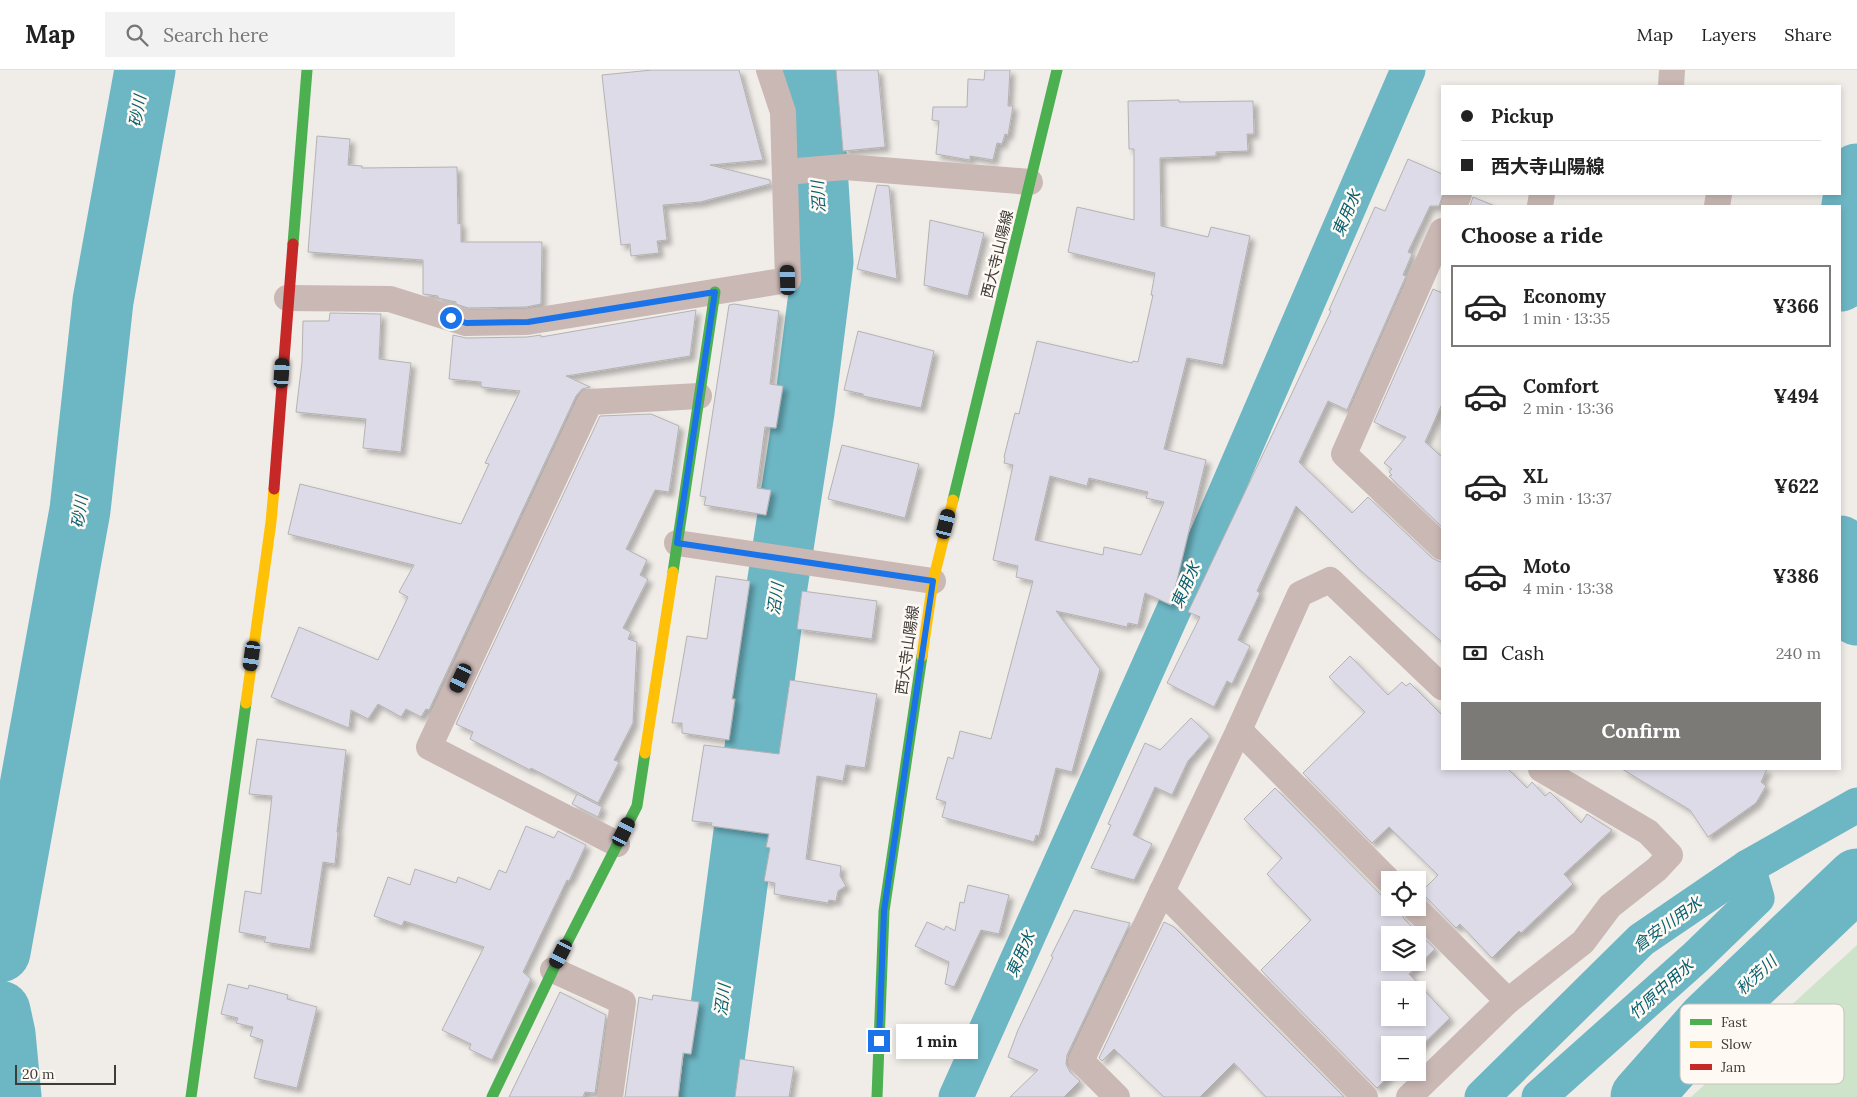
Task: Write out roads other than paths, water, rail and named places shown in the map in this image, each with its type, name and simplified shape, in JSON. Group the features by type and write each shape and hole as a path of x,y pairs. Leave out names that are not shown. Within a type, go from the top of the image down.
{"street":[{"path":"191,1097 271,522 306,70"},
{"path":"287,298 390,299 466,323 528,322 788,280 783,112 769,70"},
{"name":"西大寺山陽線","path":"877,1097 884,911 933,581 1057,70"},
{"path":"1671,85 1672,70"},
{"path":"785,172 845,167 1030,182"},
{"path":"1441,234 1344,454 1441,546"},
{"path":"492,1097 553,970 637,806 715,292"},
{"path":"617,844 429,747 590,402 699,396"},
{"path":"677,543 933,581"},
{"path":"1117,1097 1081,1061 1239,730 1300,594 1330,580 1441,686"},
{"path":"1239,730 1381,873"},
{"path":"1409,1097 1508,1001 1583,942 1610,906 1658,869 1670,855 1648,832 1543,770"},
{"path":"1162,891 1365,1097"},
{"path":"1424,916 1508,1001"},
{"path":"553,970 623,1002 610,1097"}],"waterway":[{"name":"砂川","path":"0,952 80,510 103,301 145,70"},
{"name":"沼川","path":"709,1097 773,612 804,412 823,262 816,152 808,70"},
{"name":"東用水","path":"956,1097 1209,531 1408,70"},
{"name":"秋芳川","path":"1841,275 1857,174"},
{"name":"秋芳川","path":"1841,550 1857,615"},
{"name":"倉安川用水","path":"1482,1097 1641,940 1748,867 1857,805"},
{"name":"竹原中用水","path":"1539,1097 1696,957 1757,898 1748,867"},
{"name":"秋芳川","path":"1726,1004 1857,879"},
{"name":"砂川","path":"0,1011 5,1034 11,1097"},
{"name":"秋芳川","path":"1641,1097 1680,1053"}]}
